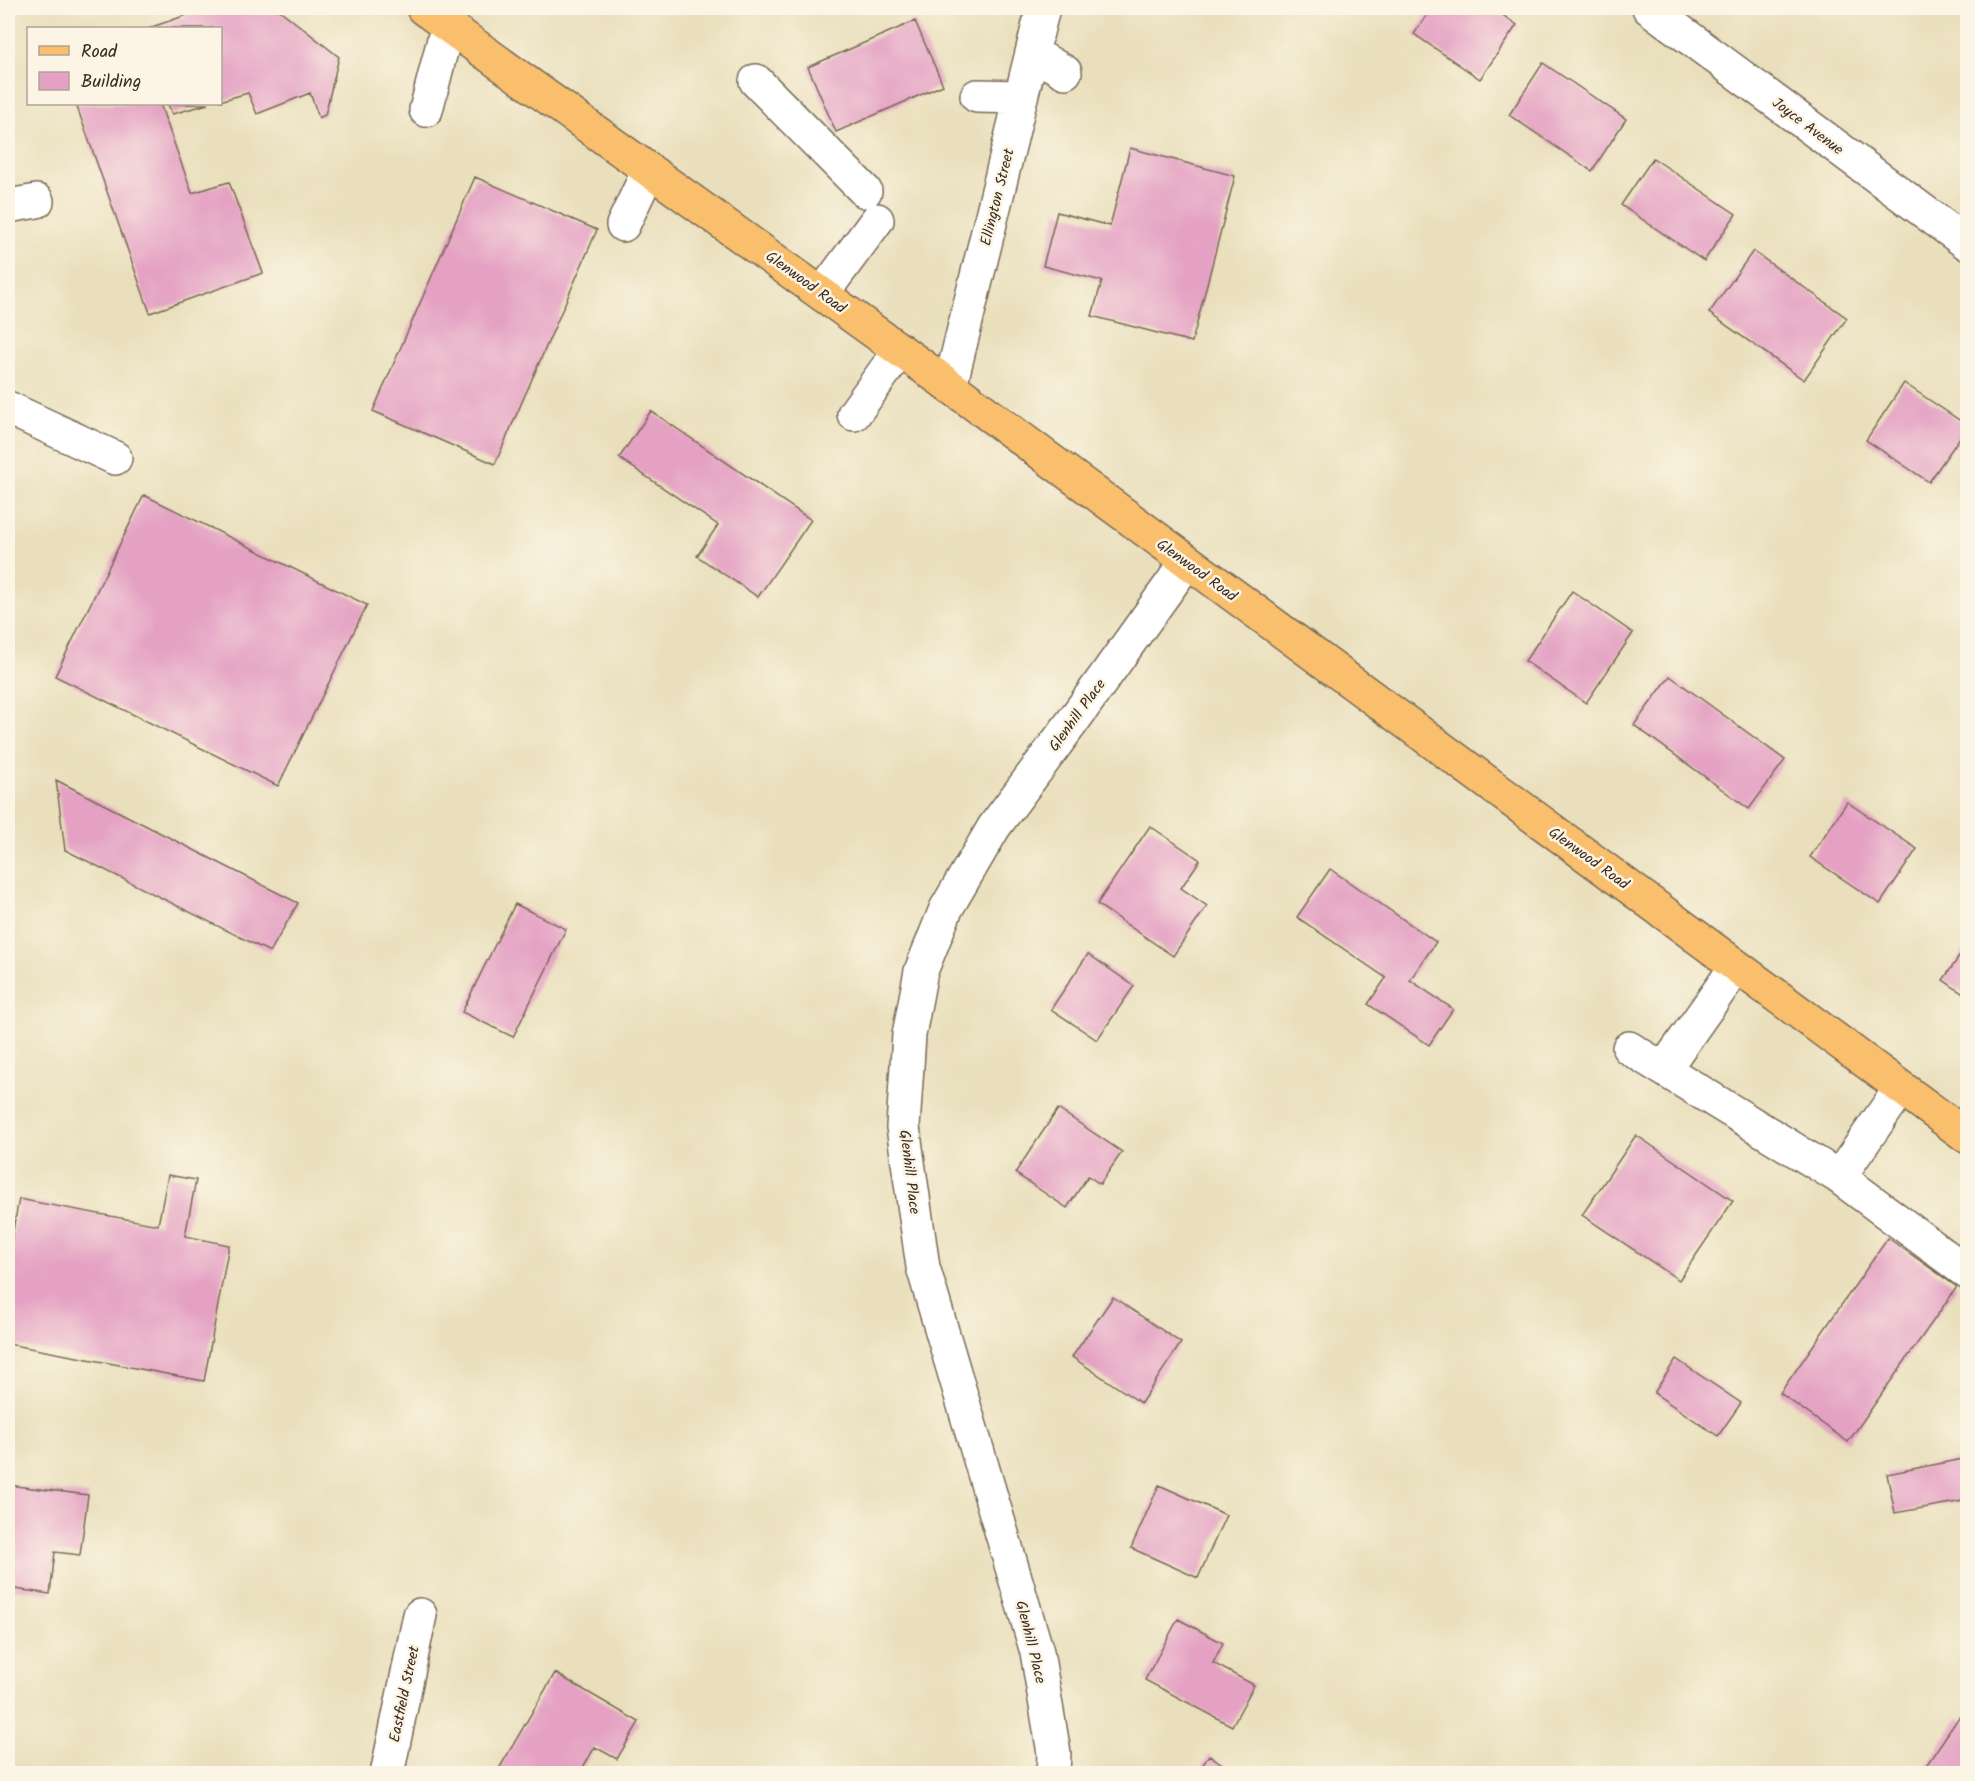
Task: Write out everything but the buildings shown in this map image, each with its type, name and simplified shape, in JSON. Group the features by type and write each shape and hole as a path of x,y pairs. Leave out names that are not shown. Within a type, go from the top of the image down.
{"main road":[{"name":"Glenwood Road","path":"441,13 649,170 950,386 1968,1137"}],"street":[{"name":"Ellington Street","path":"950,386 1043,8"},
{"name":"Joyce Avenue","path":"1649,8 1968,244"},
{"path":"426,110 441,13"},
{"path":"1032,53 1065,72"},
{"path":"756,81 871,206 822,294"},
{"path":"977,96 1021,97"},
{"path":"623,225 649,170"},
{"path":"854,414 900,350"},
{"path":"8,408 115,458"},
{"name":"Glenhill Place","path":"1053,1773 1054,1753 1037,1652 923,1268 903,1127 909,1035 921,971 946,909 994,827 1187,562"},
{"path":"1664,1069 1736,967"},
{"path":"1629,1048 1839,1177 1968,1273"},
{"path":"1839,1177 1901,1088"},
{"name":"Eastfield Street","path":"387,1773 420,1615"}]}
